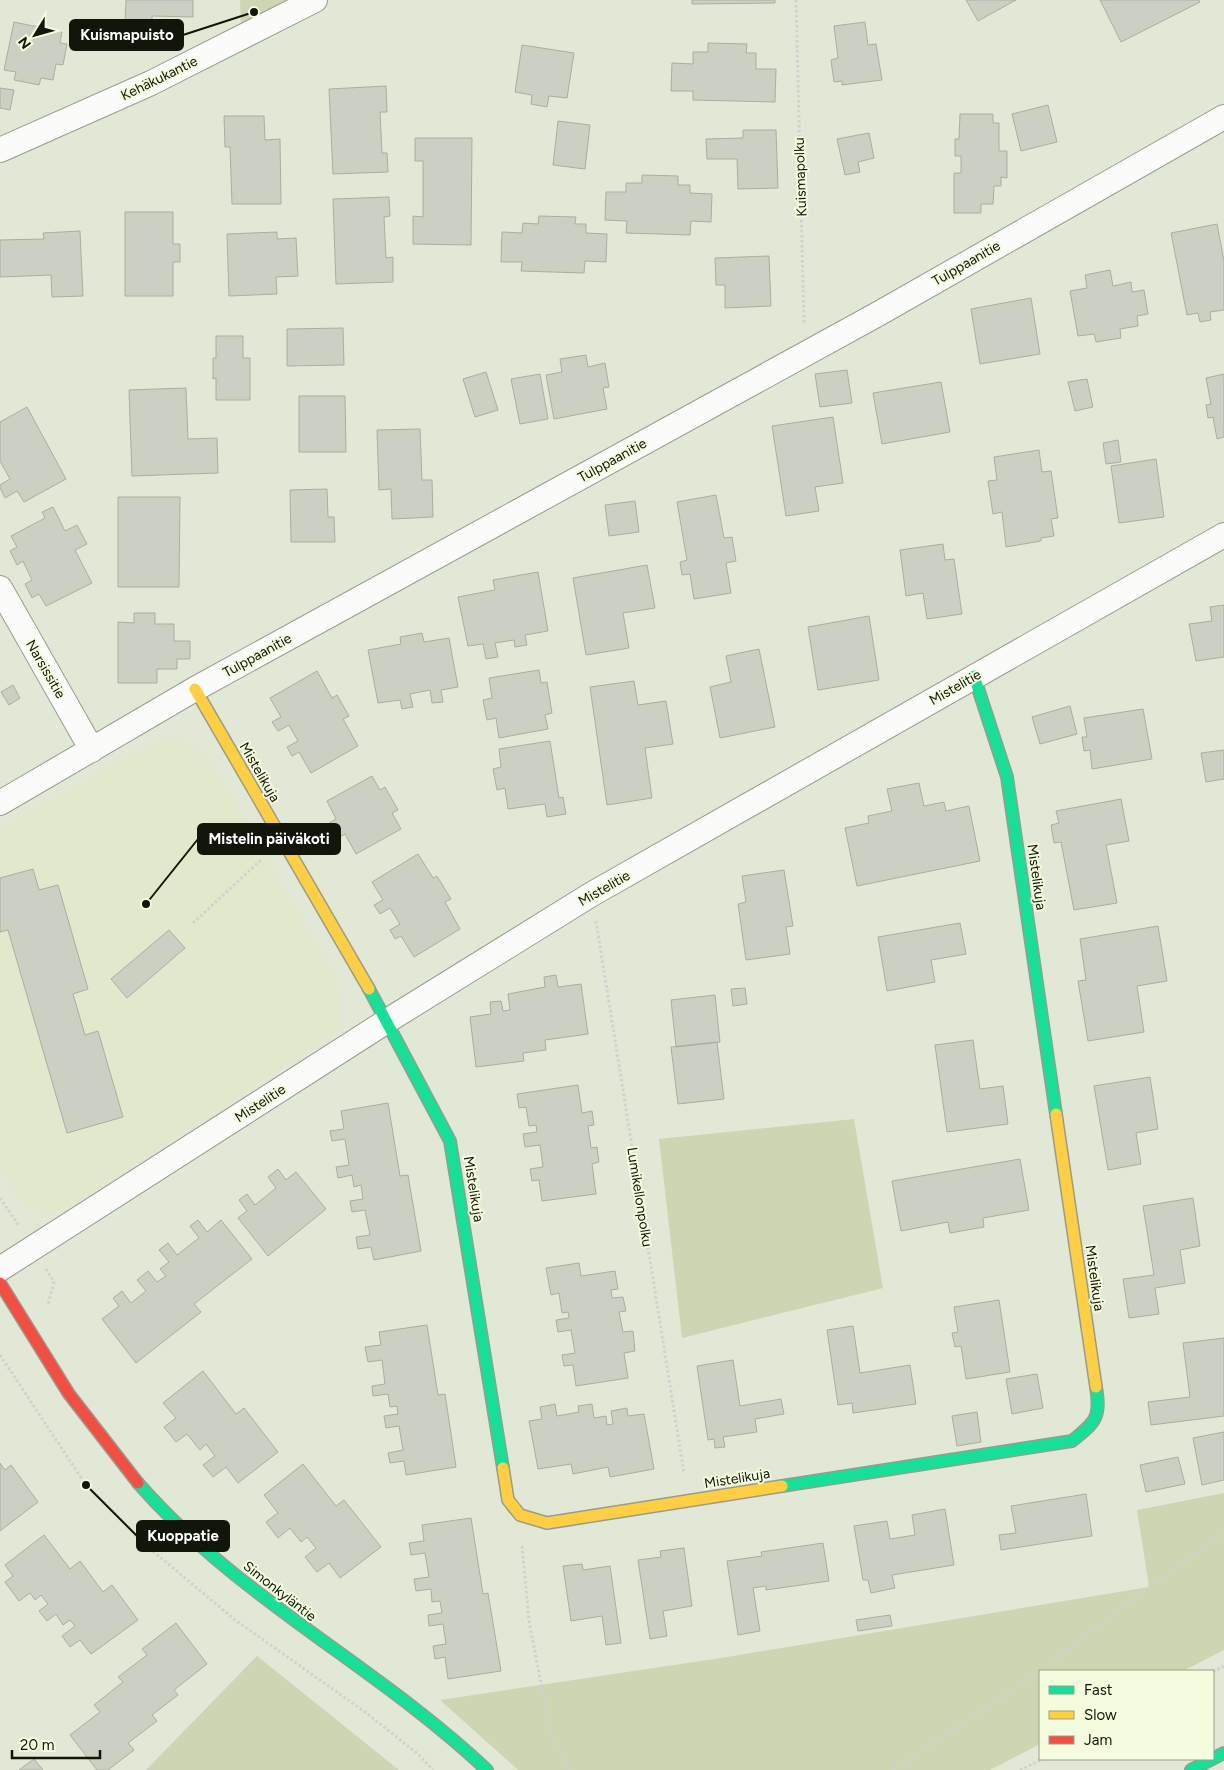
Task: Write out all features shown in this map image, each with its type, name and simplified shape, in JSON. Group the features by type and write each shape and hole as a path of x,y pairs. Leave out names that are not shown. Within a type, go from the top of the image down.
{"street":[{"name":"Kehäkukantie","path":"0,150 151,83 315,0"},
{"name":"Tulppaanitie","path":"0,803 195,689 805,354 1224,117"},
{"name":"Mistelitie","path":"0,1269 387,1021 592,894 1224,535"},
{"name":"Narsissitie","path":"0,588 92,750"},
{"name":"Mistelikuja","path":"195,689 387,1021 450,1140 508,1500 520,1515 547,1523 1072,1441 1091,1426 1099,1407 1007,777 974,676"},
{"name":"Simonkyläntie","path":"0,1283 72,1400 112,1452 160,1505 211,1556 280,1612 435,1724 462,1745 487,1770"},
{"path":"1191,1770 1210,1760"}],"path":[{"name":"Kuismapolku","path":"796,0 805,354"},
{"path":"193,923 282,840"},
{"name":"Lumikellonpolku","path":"592,894 689,1501"},
{"path":"0,1199 34,1248 54,1282 47,1307"},
{"path":"520,1515 529,1621 550,1730 570,1770"},
{"path":"1044,1670 1128,1603 1224,1533"},
{"path":"894,1770 1039,1673"},
{"path":"1020,1770 1041,1760"}],"shaded area":[{"path":"240,0 294,0 241,25"},
{"path":"183,739 209,759 335,979 341,1009 338,1031 66,1209 45,1214 22,1202 0,1162 0,830 156,742"},
{"path":"854,1119 883,1288 682,1338 659,1139"},
{"path":"1224,1493 1224,1650 1185,1670 1039,1670 1039,1745 990,1770 518,1770 440,1700 721,1658 1149,1587 1137,1510"},
{"path":"257,1656 399,1770 146,1770"}],"building":[{"path":"126,0 193,0 193,17 152,16 152,27 125,26"},
{"path":"692,0 775,0 775,3 692,4"},
{"path":"966,0 1016,0 978,21"},
{"path":"1100,0 1199,0 1200,2 1121,42"},
{"path":"14,22 62,32 60,43 67,44 63,65 56,64 53,80 41,78 39,85 14,80 16,72 4,70"},
{"path":"865,22 868,45 876,44 882,80 842,85 842,81 834,82 831,60 838,58 834,26"},
{"path":"708,43 747,44 746,53 756,53 756,69 776,69 775,102 693,100 693,91 671,91 672,63 693,64 693,52 708,52"},
{"path":"522,45 574,53 567,98 549,96 547,107 531,104 532,95 515,92"},
{"path":"386,86 387,112 380,112 382,153 387,153 388,172 333,174 329,89"},
{"path":"0,88 14,90 10,110 0,108"},
{"path":"1048,105 1057,142 1021,151 1012,114"},
{"path":"960,114 993,114 993,123 999,123 999,151 1007,151 1007,178 1001,177 1001,186 994,186 993,204 981,204 981,213 954,213 954,173 961,173 961,156 955,156 955,139 959,139"},
{"path":"224,116 264,116 265,140 280,139 281,204 232,204 230,147 225,147"},
{"path":"558,121 590,125 585,169 553,165"},
{"path":"743,130 776,130 778,188 738,189 737,159 707,159 706,139 743,138"},
{"path":"869,133 874,158 858,162 860,172 845,175 837,139"},
{"path":"415,138 472,138 471,245 413,244 413,216 423,217 423,161 415,161"},
{"path":"642,175 678,176 678,185 690,185 690,193 712,194 711,222 691,221 690,235 626,233 627,221 605,220 606,192 626,192 626,183 642,183"},
{"path":"389,197 390,216 384,217 386,258 393,257 393,282 336,284 333,199"},
{"path":"125,212 173,212 173,244 180,244 180,262 173,262 173,296 125,296"},
{"path":"539,216 576,217 575,224 586,224 586,233 607,234 606,262 585,261 584,273 521,271 522,262 501,262 502,232 522,233 523,223 538,224"},
{"path":"1217,224 1224,261 1224,310 1210,312 1211,320 1200,322 1198,313 1187,315 1171,233"},
{"path":"80,231 83,296 52,297 51,275 0,277 0,240 44,239 43,233"},
{"path":"277,232 277,239 296,238 298,276 276,277 277,294 229,296 227,234"},
{"path":"769,256 771,306 725,308 725,285 716,285 715,258"},
{"path":"1110,270 1113,286 1131,282 1132,292 1144,290 1148,314 1137,316 1138,326 1120,329 1121,338 1096,342 1094,334 1078,336 1070,291 1087,288 1085,275"},
{"path":"1031,298 1040,354 980,364 971,309"},
{"path":"343,328 344,365 287,366 287,329"},
{"path":"216,336 243,336 243,358 250,358 250,400 216,400 216,378 213,379 213,358 216,358"},
{"path":"586,355 588,367 605,363 609,387 603,388 607,409 554,419 546,375 562,372 560,359"},
{"path":"847,370 852,403 820,407 815,374"},
{"path":"486,372 498,410 475,417 463,379"},
{"path":"540,374 548,419 520,424 511,379"},
{"path":"1224,374 1224,437 1217,439 1213,417 1208,418 1206,405 1211,404 1206,378"},
{"path":"1087,379 1093,407 1075,411 1068,382"},
{"path":"941,382 950,432 882,444 873,393"},
{"path":"186,388 188,439 217,438 218,473 132,476 129,390"},
{"path":"299,396 345,396 346,452 299,452"},
{"path":"27,407 66,479 24,502 17,491 5,498 0,488 0,485 10,479 0,461 0,422"},
{"path":"833,417 843,483 815,487 819,511 786,516 772,426"},
{"path":"420,429 422,480 432,480 433,517 392,519 391,489 379,490 377,430"},
{"path":"1118,440 1121,462 1106,464 1103,443"},
{"path":"1039,450 1042,472 1051,471 1058,518 1051,519 1054,536 1041,538 1041,541 1006,547 1002,512 993,514 988,481 997,480 994,457"},
{"path":"1156,459 1164,517 1119,523 1111,466"},
{"path":"327,489 328,517 334,517 335,542 291,542 290,490"},
{"path":"716,495 724,538 732,537 736,561 726,563 731,593 694,599 690,574 682,575 680,562 687,560 677,502"},
{"path":"118,497 180,497 179,587 118,587"},
{"path":"635,501 639,532 609,536 605,505"},
{"path":"53,507 65,531 77,525 87,544 75,550 92,583 46,606 39,594 32,598 25,584 32,580 23,561 17,565 10,551 17,547 11,536 45,518 42,512"},
{"path":"943,544 945,560 954,559 962,614 927,619 923,593 906,596 900,550"},
{"path":"647,565 655,608 623,613 629,648 586,655 573,578"},
{"path":"538,572 548,631 525,635 527,645 515,647 514,640 495,643 498,657 486,659 483,644 468,646 458,597 495,590 493,580"},
{"path":"1224,605 1224,657 1196,661 1189,624 1212,621 1210,607"},
{"path":"134,613 155,613 155,624 174,624 174,641 190,641 190,659 177,659 177,669 157,669 157,683 118,683 118,622 134,623"},
{"path":"869,616 879,680 818,690 808,627"},
{"path":"422,633 424,642 449,638 458,687 441,690 443,702 432,703 430,690 410,694 413,707 402,709 400,700 378,703 368,650 401,644 400,637"},
{"path":"759,649 775,727 720,738 710,687 731,682 726,656"},
{"path":"539,670 541,683 547,682 552,713 545,715 548,729 499,738 496,718 487,720 483,700 492,698 489,678"},
{"path":"317,671 332,698 337,695 349,716 343,719 358,746 311,773 299,752 292,756 287,747 298,741 289,725 278,731 272,722 281,717 270,698"},
{"path":"634,681 638,705 666,701 673,744 645,748 652,798 607,805 590,687"},
{"path":"13,685 20,698 9,705 1,692"},
{"path":"1070,706 1077,734 1040,744 1032,717"},
{"path":"1143,709 1152,759 1092,769 1090,750 1084,751 1082,737 1087,737 1084,718"},
{"path":"550,741 559,798 563,797 566,814 547,817 545,804 508,809 505,788 497,790 493,769 501,767 499,749"},
{"path":"1224,750 1224,779 1206,782 1201,753"},
{"path":"372,776 380,790 385,787 398,810 392,813 401,829 356,854 345,834 338,838 329,823 336,819 327,801"},
{"path":"919,783 924,806 944,802 946,811 969,806 980,861 857,886 845,828 869,823 868,816 892,811 887,789"},
{"path":"1121,799 1129,841 1106,845 1117,903 1074,910 1061,842 1054,843 1051,825 1059,823 1056,811"},
{"path":"418,854 433,878 437,876 451,899 445,902 460,929 414,957 401,936 395,939 390,930 400,924 390,908 380,914 374,905 383,900 372,882"},
{"path":"33,869 39,890 58,885 88,989 73,994 85,1035 98,1031 123,1117 67,1133 8,930 0,932 0,878"},
{"path":"784,870 793,926 786,927 790,954 746,960 738,904 746,902 742,876"},
{"path":"960,923 966,954 931,960 935,982 887,991 878,937"},
{"path":"1158,926 1167,981 1137,986 1144,1032 1088,1041 1078,981 1086,980 1080,939"},
{"path":"169,930 185,948 127,998 111,979"},
{"path":"556,975 558,987 581,984 588,1034 545,1040 546,1050 523,1053 524,1061 476,1067 470,1017 491,1014 490,1002 501,1001 503,1011 510,1010 508,994 545,987 544,977"},
{"path":"745,988 747,1004 733,1006 731,989"},
{"path":"715,995 720,1042 676,1047 671,1000"},
{"path":"973,1040 980,1089 1003,1086 1008,1124 947,1132 935,1045"},
{"path":"717,1042 724,1099 678,1104 671,1047"},
{"path":"1150,1077 1158,1129 1136,1133 1141,1164 1108,1170 1094,1086"},
{"path":"578,1085 582,1113 592,1111 594,1125 588,1126 591,1148 597,1147 599,1162 592,1164 596,1194 542,1201 539,1180 532,1181 530,1169 543,1167 540,1145 525,1147 523,1134 537,1132 536,1125 529,1126 526,1107 519,1108 517,1094"},
{"path":"388,1103 400,1176 408,1175 421,1251 374,1260 371,1247 358,1249 356,1237 370,1235 365,1210 352,1212 350,1201 363,1199 361,1185 354,1187 352,1175 338,1178 336,1167 349,1165 345,1139 332,1141 330,1131 344,1129 341,1111"},
{"path":"1020,1159 1029,1210 983,1218 984,1227 950,1233 948,1222 901,1231 892,1181"},
{"path":"278,1169 286,1180 296,1172 326,1209 268,1256 238,1218 247,1211 239,1200 247,1194 255,1205 276,1188 268,1177"},
{"path":"1193,1198 1200,1246 1180,1250 1185,1283 1155,1288 1159,1314 1129,1318 1123,1279 1154,1275 1143,1206"},
{"path":"198,1220 207,1232 221,1220 252,1259 194,1304 201,1312 136,1363 102,1319 119,1306 113,1298 122,1291 131,1303 146,1291 137,1280 148,1271 157,1282 166,1276 160,1269 169,1262 159,1250 168,1243 177,1255 199,1238 190,1226"},
{"path":"579,1263 581,1276 615,1271 618,1289 611,1290 612,1298 623,1297 626,1311 619,1312 623,1332 633,1331 635,1351 624,1353 628,1378 576,1386 573,1365 564,1366 562,1355 575,1353 571,1330 558,1332 556,1320 569,1318 568,1312 562,1313 559,1293 551,1295 546,1268"},
{"path":"999,1300 1010,1372 966,1379 961,1346 955,1347 952,1333 958,1332 954,1307"},
{"path":"427,1325 438,1395 445,1394 456,1467 406,1475 404,1461 390,1463 388,1453 403,1450 399,1426 386,1428 384,1416 398,1414 397,1406 390,1407 388,1394 373,1396 372,1386 385,1384 382,1360 368,1362 365,1347 381,1345 379,1332"},
{"path":"853,1326 860,1373 910,1365 916,1404 853,1413 852,1403 838,1405 827,1330"},
{"path":"1224,1338 1224,1416 1151,1425 1148,1402 1190,1397 1183,1343"},
{"path":"733,1360 740,1406 781,1399 784,1414 755,1419 757,1432 723,1437 725,1447 715,1448 714,1439 708,1440 697,1366"},
{"path":"203,1371 236,1414 244,1408 278,1452 238,1483 226,1467 213,1477 203,1465 215,1456 206,1444 200,1450 187,1434 176,1442 164,1427 176,1418 163,1403"},
{"path":"1037,1374 1043,1408 1012,1414 1006,1379"},
{"path":"555,1404 557,1416 579,1412 578,1406 592,1404 594,1418 606,1416 607,1425 613,1424 611,1411 627,1408 628,1416 644,1414 654,1469 610,1477 608,1467 573,1474 571,1464 538,1469 529,1421 542,1419 540,1407"},
{"path":"977,1412 981,1442 957,1446 952,1416"},
{"path":"1224,1432 1224,1480 1202,1485 1193,1438"},
{"path":"1178,1457 1185,1484 1146,1492 1140,1465"},
{"path":"0,1463 5,1470 11,1465 38,1502 0,1531"},
{"path":"303,1464 336,1506 344,1500 381,1547 340,1578 329,1563 317,1572 305,1557 316,1548 307,1537 301,1542 290,1528 278,1538 266,1522 278,1513 264,1495"},
{"path":"1086,1494 1092,1536 1001,1550 999,1535 1016,1533 1011,1506"},
{"path":"945,1509 954,1565 892,1575 895,1588 871,1593 868,1580 863,1580 854,1526 887,1521 890,1539 915,1535 912,1515"},
{"path":"471,1518 483,1594 488,1593 501,1671 448,1679 445,1657 435,1659 433,1646 446,1644 443,1624 429,1626 428,1615 442,1613 440,1601 432,1602 431,1589 416,1591 414,1579 429,1577 425,1553 411,1555 409,1543 424,1541 422,1525"},
{"path":"44,1535 70,1569 80,1561 103,1592 112,1585 138,1620 91,1654 80,1640 70,1647 62,1636 75,1626 70,1620 63,1625 56,1614 47,1621 39,1611 48,1604 41,1595 35,1600 30,1593 19,1601 5,1582 13,1576 5,1565"},
{"path":"823,1543 829,1581 766,1590 766,1586 753,1588 760,1631 738,1635 727,1561 762,1556 761,1552"},
{"path":"684,1548 692,1606 663,1611 667,1636 650,1639 638,1560 661,1557 660,1551"},
{"path":"582,1564 583,1570 610,1566 621,1643 606,1645 602,1616 571,1621 563,1566"},
{"path":"890,1615 892,1626 858,1631 856,1620"},
{"path":"176,1623 207,1664 174,1690 178,1695 152,1715 157,1721 128,1743 134,1750 108,1770 97,1770 70,1735 100,1712 94,1705 123,1682 118,1677 147,1655 142,1649"},
{"path":"34,1759 43,1770 19,1770"}],"traffic: fast":[{"path":"974,676 1007,777 1056,1114"},
{"path":"369,989 450,1141 503,1468"},
{"path":"782,1486 1072,1441 1087,1429 1095,1418 1098,1405 1096,1387"},
{"path":"138,1483 177,1524 219,1562 263,1597 400,1697 487,1770"},
{"path":"1214,1758 1224,1753"},
{"path":"1191,1770 1210,1760"}],"traffic: slow":[{"path":"195,689 369,989"},
{"path":"1056,1114 1096,1387"},
{"path":"503,1468 508,1500 520,1515 547,1523 782,1486"}],"traffic: jam":[{"path":"0,1283 69,1394 138,1483"}],"place":[{"name":"Kuismapuisto","path":"254,12"},
{"name":"Mistelin päiväkoti","path":"146,904"},
{"name":"Kuoppatie","path":"86,1485"}]}
